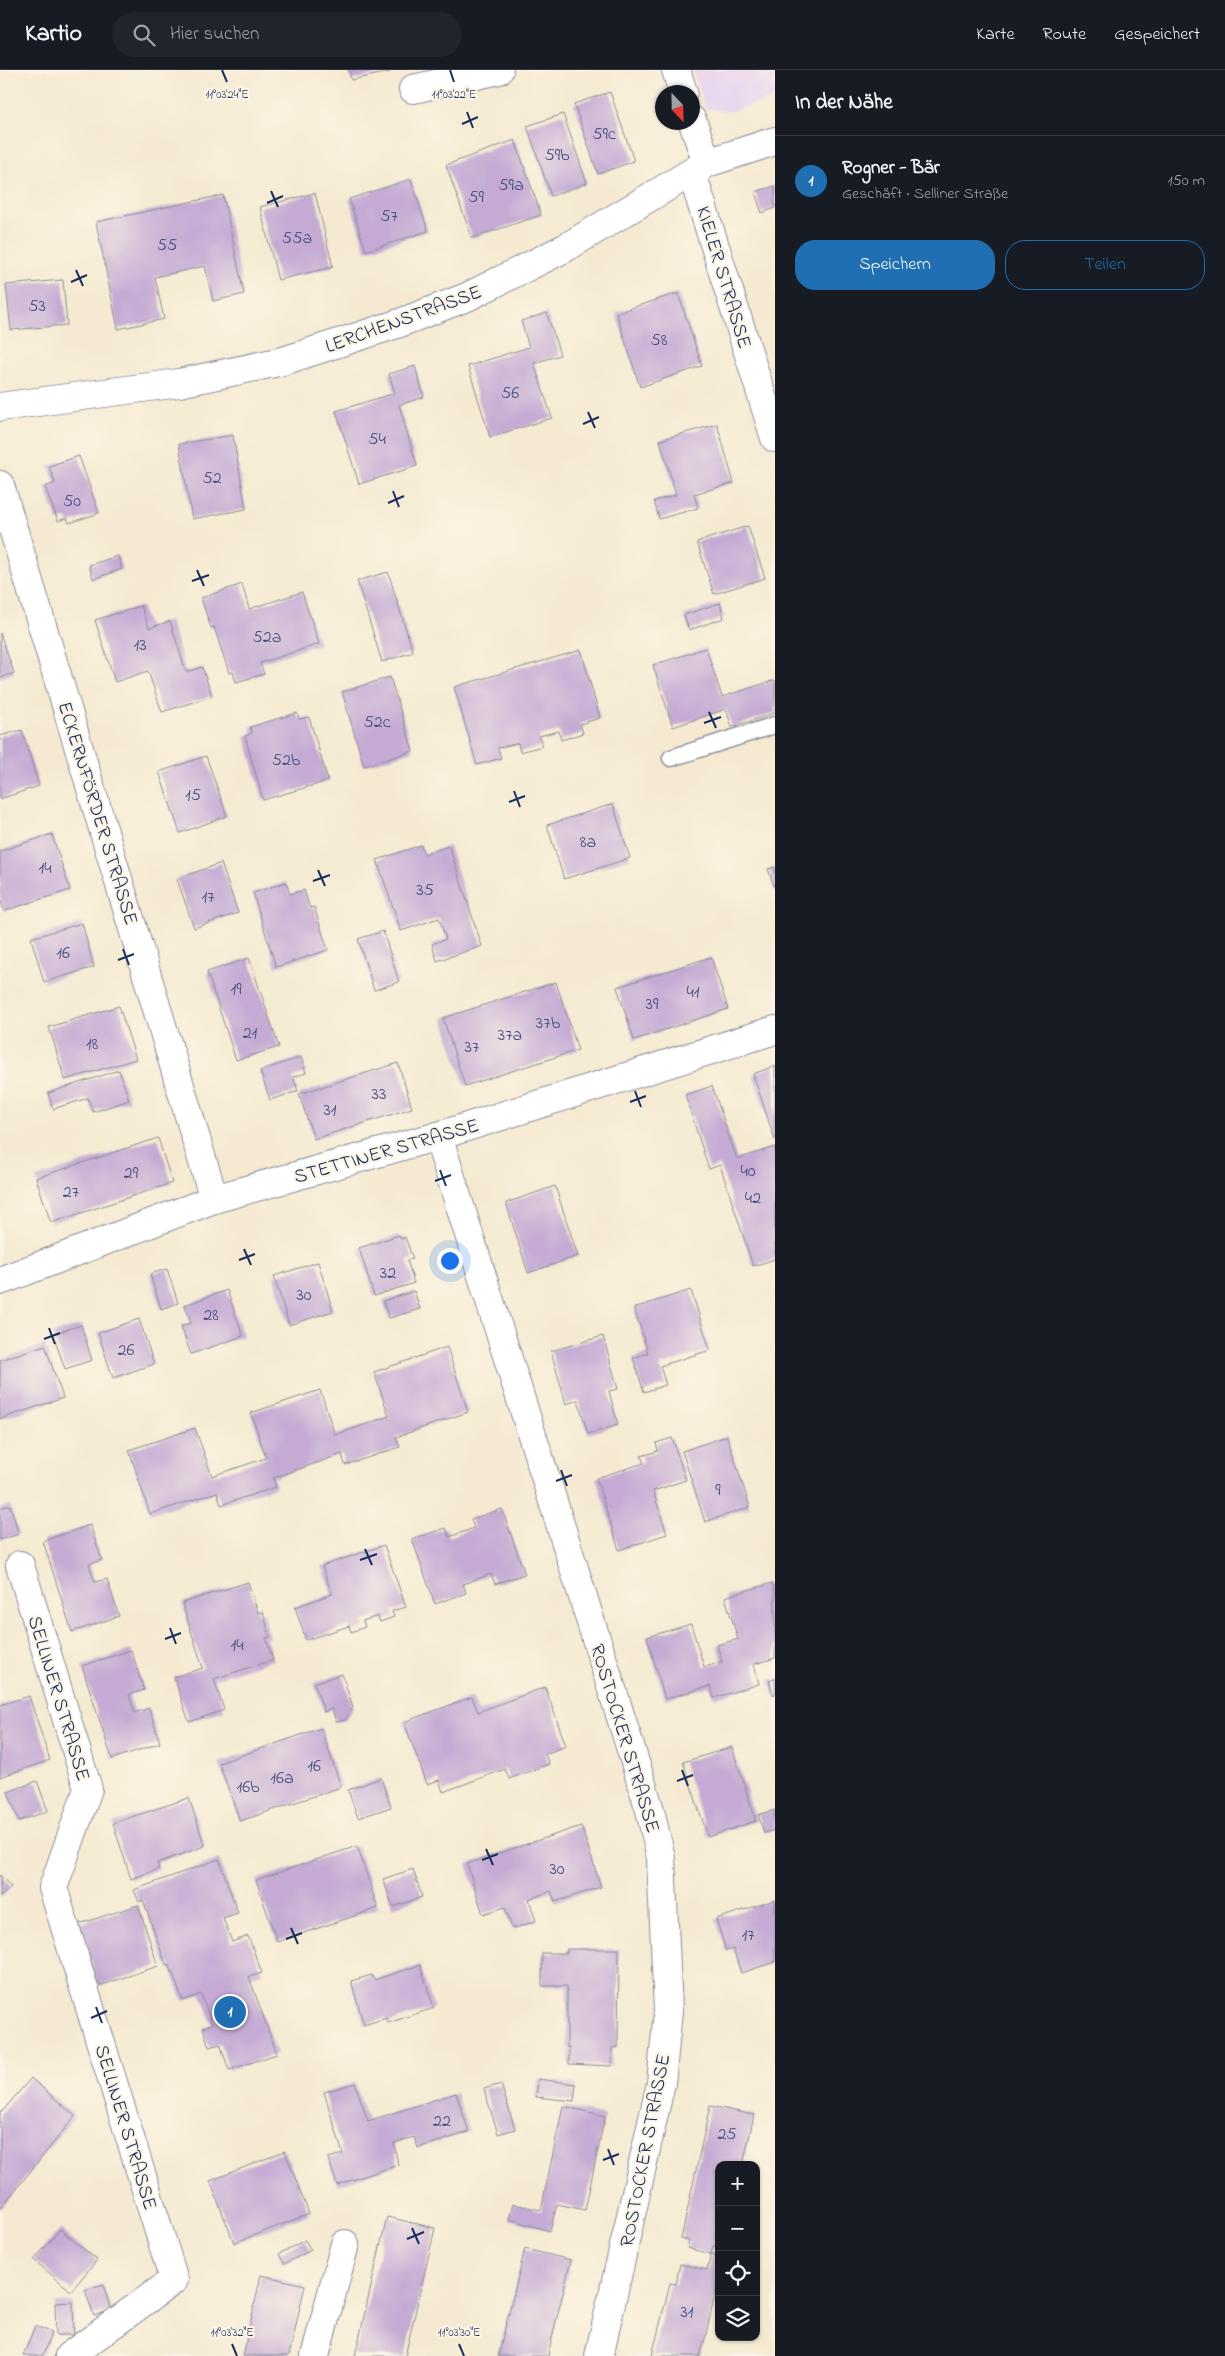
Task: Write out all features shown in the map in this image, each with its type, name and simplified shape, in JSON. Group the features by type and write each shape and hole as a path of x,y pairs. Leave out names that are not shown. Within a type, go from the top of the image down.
{"street":[{"path":"413,89 499,70"},
{"path":"676,70 681,85"},
{"name":"KIELER STRASSE","path":"693,130 699,168 775,438"},
{"name":"LERCHENSTRASSE","path":"0,407 198,379 283,361 397,324 467,297 565,248 699,168 775,141"},
{"name":"ECKERNFÖRDER STRASSE","path":"0,485 214,1199"},
{"name":"STETTINER STRASSE","path":"0,1281 214,1199 438,1136 775,1030"},
{"name":"ROSTOCKER STRASSE","path":"438,1136 650,1810 661,1858 668,2011 661,2083 599,2356"},
{"name":"SELLINER STRASSE","path":"20,1565 88,1789 53,1888 174,2280 69,2356"},
{"path":"315,2356 345,2244"}],"lane":[{"path":"671,758 775,724"}],"shaded area":[{"path":"693,70 775,70 775,98 729,112 705,108 700,92 700,85 698,85"}],"building":[{"path":"349,70 390,70 390,72 351,80"},
{"path":"610,92 634,161 598,174 574,104"},
{"path":"563,114 587,183 551,196 527,126"},
{"path":"515,140 541,215 472,238 446,165"},
{"path":"411,179 428,231 366,251 349,199"},
{"path":"775,186 775,208 762,213 755,192"},
{"path":"315,193 333,267 278,280 260,207"},
{"path":"223,195 244,294 213,301 205,266 155,277 164,319 118,329 96,222"},
{"path":"63,280 67,325 11,330 6,285"},
{"path":"678,293 702,366 640,387 616,313"},
{"path":"547,313 560,355 534,363 552,418 490,437 468,366 529,347 521,321"},
{"path":"415,366 424,397 399,405 417,466 359,484 336,411 395,393 389,374"},
{"path":"717,424 734,483 694,494 698,508 659,519 654,501 676,495 660,440"},
{"path":"233,435 246,509 192,519 179,444"},
{"path":"79,456 99,513 69,523 67,518 58,521 45,487 55,483 49,466"},
{"path":"748,526 765,578 714,594 697,542"},
{"path":"118,556 122,569 93,579 89,565"},
{"path":"388,572 413,652 382,662 357,581"},
{"path":"242,584 249,609 302,592 319,644 260,663 264,674 236,682 233,672 229,673 214,627 211,628 201,598"},
{"path":"720,603 724,618 689,630 684,615"},
{"path":"141,606 149,628 170,621 186,672 202,667 212,696 162,712 148,671 115,682 95,620"},
{"path":"0,633 14,673 0,678"},
{"path":"706,648 722,697 775,680 775,713 732,727 726,709 673,727 653,665"},
{"path":"581,650 600,718 580,724 583,733 561,740 559,731 539,736 542,746 520,752 518,743 498,748 501,758 477,765 454,687"},
{"path":"390,677 413,751 364,766 342,692"},
{"path":"297,713 299,719 309,717 328,781 263,800 245,736 252,733 250,727"},
{"path":"22,730 39,786 0,799 0,736"},
{"path":"206,756 227,816 180,833 159,772"},
{"path":"613,804 630,858 564,879 547,825"},
{"path":"52,834 70,890 4,911 0,898 0,851"},
{"path":"421,845 424,854 449,846 482,946 437,961 432,944 446,939 439,918 401,931 377,860"},
{"path":"221,863 238,913 194,928 177,879"},
{"path":"775,867 775,889 768,869"},
{"path":"286,882 290,894 304,890 310,908 314,907 328,950 276,967 253,893"},
{"path":"82,923 94,967 44,982 31,938"},
{"path":"383,931 399,982 374,990 358,939"},
{"path":"711,957 728,1009 634,1040 617,987"},
{"path":"249,958 279,1047 236,1060 207,972"},
{"path":"556,982 578,1050 465,1086 443,1018"},
{"path":"119,1006 136,1059 65,1080 49,1027"},
{"path":"301,1057 306,1073 293,1077 298,1091 270,1100 260,1071"},
{"path":"398,1063 412,1108 314,1139 299,1094"},
{"path":"775,1066 775,1140 753,1074"},
{"path":"119,1070 129,1100 93,1112 88,1098 53,1109 48,1093"},
{"path":"712,1086 737,1159 775,1147 775,1259 753,1266 720,1165 709,1169 685,1095"},
{"path":"158,1138 172,1183 51,1223 36,1178"},
{"path":"555,1186 578,1256 528,1273 506,1203"},
{"path":"399,1235 401,1239 405,1237 413,1259 407,1260 414,1283 374,1296 359,1248"},
{"path":"318,1262 333,1311 289,1325 274,1276"},
{"path":"167,1269 178,1303 161,1309 150,1274"},
{"path":"227,1290 243,1336 191,1354 181,1326 191,1323 185,1305"},
{"path":"691,1290 710,1350 660,1366 666,1385 644,1392 633,1358 648,1353 634,1308"},
{"path":"414,1291 420,1309 389,1318 383,1301"},
{"path":"139,1319 154,1364 113,1378 98,1333"},
{"path":"81,1325 92,1360 65,1369 53,1334"},
{"path":"603,1336 618,1389 609,1391 618,1425 588,1434 578,1400 566,1404 551,1351"},
{"path":"45,1345 63,1398 0,1419 0,1360"},
{"path":"447,1347 468,1412 396,1437 400,1447 345,1465 342,1454 273,1478 276,1487 221,1505 217,1492 150,1514 129,1450 195,1428 212,1476 266,1458 251,1413 320,1390 335,1435 389,1416 374,1372"},
{"path":"727,1436 750,1507 705,1522 682,1451"},
{"path":"672,1438 686,1480 653,1491 667,1534 619,1550 596,1478 644,1463 641,1456 658,1451 656,1443"},
{"path":"10,1505 19,1534 0,1540 0,1508"},
{"path":"502,1509 525,1574 495,1584 491,1574 463,1584 466,1593 435,1604 412,1539 446,1528 449,1537 474,1528 471,1519"},
{"path":"90,1525 102,1560 89,1564 95,1582 107,1579 119,1616 72,1632 43,1541"},
{"path":"384,1545 406,1607 392,1611 394,1617 380,1622 378,1616 363,1621 365,1627 351,1632 349,1626 306,1640 295,1607 332,1594 322,1566"},
{"path":"248,1582 258,1613 263,1612 270,1637 266,1638 273,1660 214,1679 224,1710 189,1722 174,1677 203,1668 182,1603"},
{"path":"772,1583 775,1592 775,1658 754,1664 759,1684 714,1698 710,1686 665,1699 647,1637 691,1624 704,1667 722,1662 717,1645 738,1639 725,1597"},
{"path":"131,1650 144,1690 129,1695 135,1713 149,1708 160,1743 112,1759 82,1666"},
{"path":"342,1674 353,1707 345,1720 336,1722 332,1709 324,1712 314,1683"},
{"path":"775,1678 775,1694 773,1695 769,1680"},
{"path":"545,1687 566,1746 545,1754 549,1764 509,1779 505,1769 443,1792 439,1780 427,1784 404,1722 472,1697 478,1712"},
{"path":"29,1696 50,1760 0,1777 0,1705"},
{"path":"321,1728 341,1787 240,1821 219,1763"},
{"path":"732,1747 756,1821 708,1837 683,1762"},
{"path":"381,1778 391,1807 358,1818 348,1790"},
{"path":"37,1781 48,1811 19,1821 8,1792"},
{"path":"189,1798 205,1846 157,1863 159,1869 131,1879 113,1823"},
{"path":"775,1810 775,1830 764,1833 758,1815"},
{"path":"581,1826 601,1887 555,1902 551,1891 529,1899 536,1921 512,1929 505,1907 483,1914 467,1864"},
{"path":"357,1846 378,1908 277,1942 256,1880"},
{"path":"219,1859 238,1913 223,1918 232,1942 248,1936 262,1973 249,1977 277,2054 229,2070 220,2044 209,2047 203,2028 212,2024 201,1994 183,2001 169,1964 166,1965 143,1900 139,1902 134,1890"},
{"path":"413,1869 422,1897 393,1907 383,1879"},
{"path":"0,1875 11,1887 0,1897"},
{"path":"775,1900 775,1962 741,1973 733,1949 726,1951 716,1919"},
{"path":"138,1905 158,1966 99,1986 79,1924"},
{"path":"567,1949 619,1949 618,2047 612,2048 612,2066 569,2064 569,2047 567,2048 567,1986 542,1986 542,1953 567,1953"},
{"path":"420,1965 434,2008 388,2023 386,2018 364,2025 351,1981 372,1975 374,1980"},
{"path":"31,2078 75,2116 0,2209 0,2114"},
{"path":"538,2079 576,2084 574,2101 536,2097"},
{"path":"355,2083 368,2121 456,2093 469,2132 418,2148 414,2137 394,2143 398,2165 337,2185 328,2158 343,2154 324,2092"},
{"path":"501,2084 515,2129 498,2134 484,2089"},
{"path":"563,2106 605,2116 585,2210 557,2204 550,2231 509,2219 513,2204 541,2210"},
{"path":"710,2106 754,2115 744,2161 715,2161 715,2246 713,2246 711,2254 687,2248 689,2241 681,2239"},
{"path":"285,2151 309,2214 234,2243 210,2181"},
{"path":"387,2217 435,2228 405,2356 355,2356"},
{"path":"60,2229 97,2260 71,2291 34,2260"},
{"path":"305,2240 311,2250 284,2264 279,2254"},
{"path":"525,2249 571,2260 548,2356 498,2356"},
{"path":"711,2254 715,2254 715,2295 700,2356 652,2356 670,2283 676,2284 680,2264 707,2270"},
{"path":"261,2275 305,2285 289,2356 243,2356"},
{"path":"103,2284 111,2310 94,2316 85,2290"},
{"path":"73,2302 74,2335 56,2335 55,2303"},
{"path":"35,2326 52,2332 42,2356 23,2356"}],"place":[{"name":"Rogner - Bär","path":"230,2012"}]}
